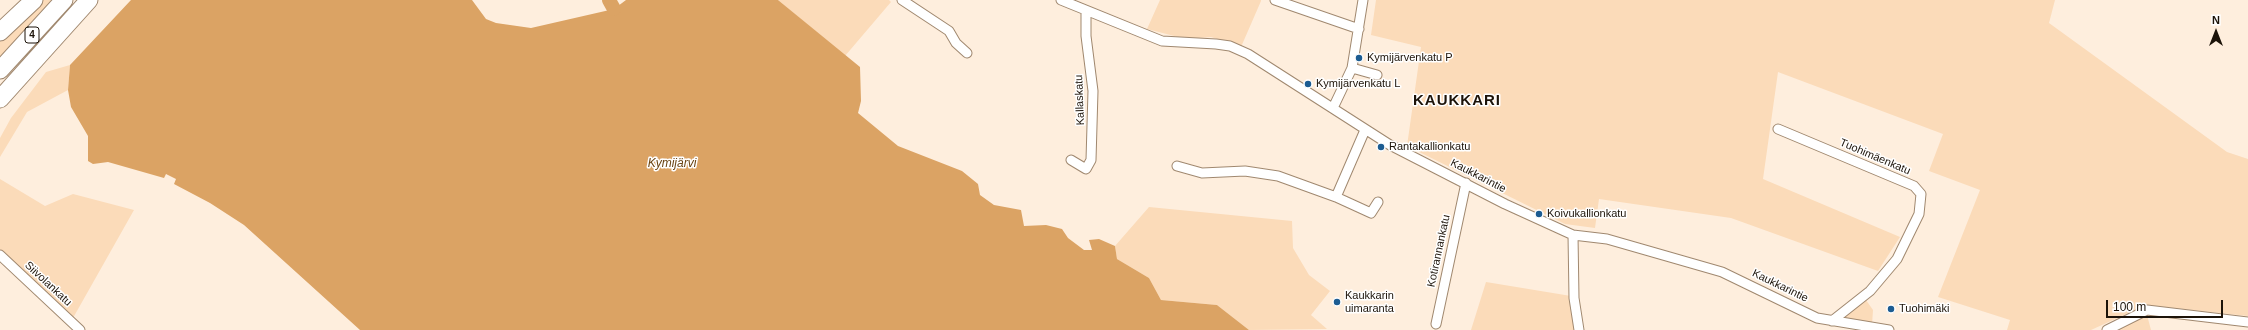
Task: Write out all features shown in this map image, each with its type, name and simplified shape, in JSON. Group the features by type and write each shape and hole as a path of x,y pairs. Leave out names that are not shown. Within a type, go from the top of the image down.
{"highway":[{"path":"0,32 34,0"},
{"name":"4","path":"0,70 64,0"},
{"name":"4","path":"0,99 90,0"}],"street":[{"path":"902,0 949,31 956,43 967,53"},
{"name":"Kaukkarintie","path":"1061,0 1162,41 1230,46 1248,54 1365,130 1466,183 1573,235 1607,239 1722,272 1817,318 1889,330"},
{"path":"1274,0 1359,29"},
{"path":"1332,108 1352,68 1363,0"},
{"name":"Kallaskatu","path":"1072,160 1086,169 1091,160 1093,91 1086,36 1086,11"},
{"path":"1352,68 1377,75"},
{"name":"Tuohimäenkatu","path":"1778,129 1914,186 1921,194 1919,214 1897,259 1870,291 1832,321"},
{"path":"1336,197 1365,130"},
{"path":"1177,166 1202,173 1245,171 1278,176 1336,197 1371,213 1378,202"},
{"name":"Kotirannankatu","path":"1436,324 1466,183"},
{"path":"1573,235 1574,298 1579,330"},
{"name":"Siivolankatu","path":"0,255 80,330"},
{"path":"2107,330 2147,310 2248,322"},
{"path":"1832,321 1838,330"}],"shaded area":[{"path":"39,0 52,0 0,59 0,38"},
{"path":"778,0 889,0 891,2 845,56"},
{"path":"1160,0 1261,1 1241,47 1211,37 1186,39 1147,29"},
{"path":"1376,0 2055,0 2049,23 2227,152 2248,159 2248,316 2146,305 2091,330 2007,330 2010,320 1938,297 1980,190 1929,171 1943,134 1778,72 1763,179 1900,237 1878,271 1731,218 1599,199 1595,228 1565,224 1407,146 1421,47 1371,35"},
{"path":"70,65 68,90 27,112 0,157 0,138 11,118 46,72"},
{"path":"0,179 45,206 73,194 134,210 73,318 0,250"},
{"path":"1149,207 1292,221 1293,248 1309,275 1330,291 1311,315 1327,329 1249,330 1217,305 1161,300 1149,278 1117,259 1115,246"},
{"path":"1486,282 1571,296 1575,330 1471,330"},
{"path":"1866,300 1873,310 1872,325 1840,318"},
{"path":"2147,315 2151,330 2114,330"}],"water":[{"name":"Kymijärvi","path":"131,0 472,0 486,19 496,23 531,28 614,9 626,0 778,0 860,67 861,101 858,113 898,146 962,171 978,184 980,195 994,205 1021,210 1024,226 1046,225 1062,229 1068,238 1084,250 1092,250 1089,240 1099,239 1115,246 1117,259 1149,278 1161,300 1217,305 1249,330 360,330 244,225 210,203 174,184 176,179 166,174 164,178 108,162 93,164 88,161 88,136 71,107 68,90 70,65"}],"waterway":[{"path":"609,0 614,9"}],"place":[{"name":"Kymijärvenkatu P","path":"1359,58"},
{"name":"Kymijärvenkatu L","path":"1308,84"},
{"name":"Rantakallionkatu","path":"1381,147"},
{"name":"Koivukallionkatu","path":"1539,214"},
{"name":"Kaukkarin uimaranta","path":"1337,302"},
{"name":"Tuohimäki","path":"1891,309"}],"district":[{"name":"KAUKKARI","path":"1457,101"}]}
